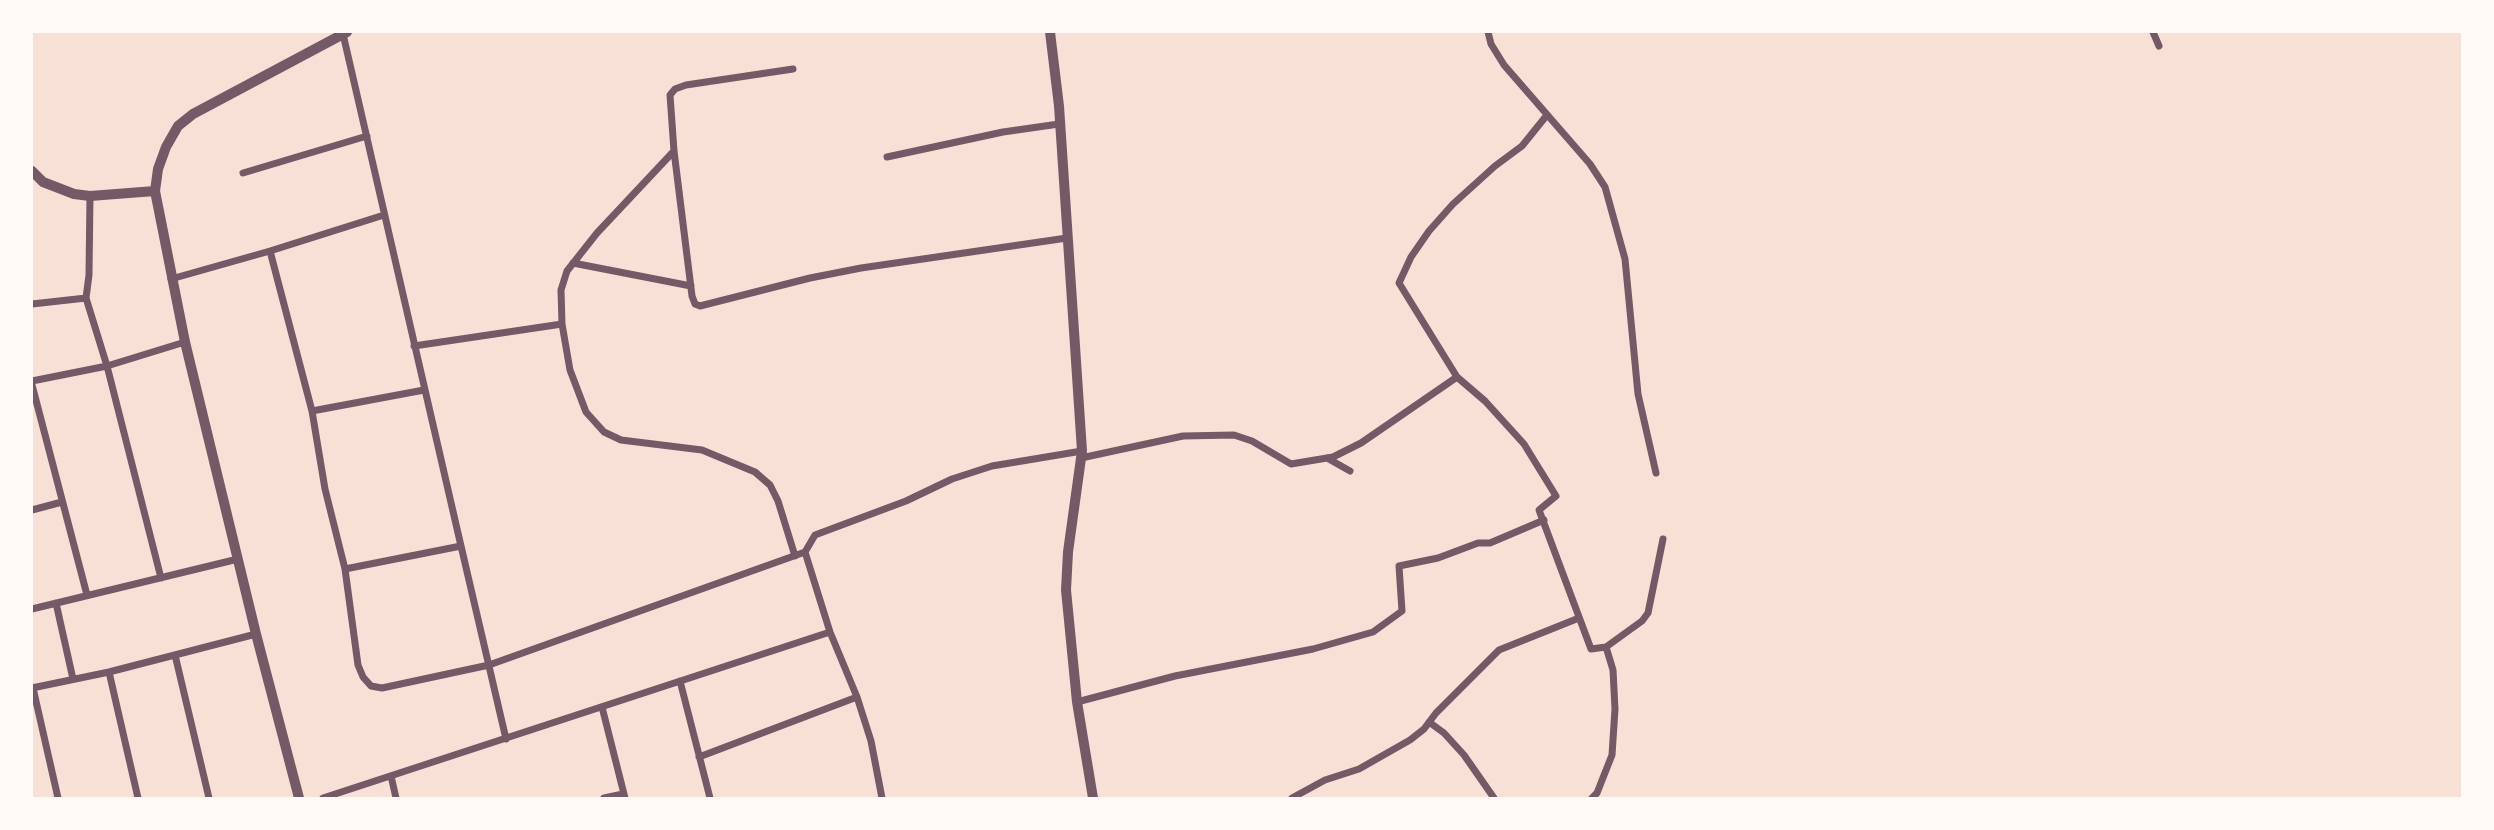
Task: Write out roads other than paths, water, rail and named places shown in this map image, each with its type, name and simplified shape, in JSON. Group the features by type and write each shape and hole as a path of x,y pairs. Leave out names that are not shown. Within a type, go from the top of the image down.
{"street":[{"path":"1050,32 1074,321 1081,454 1068,552 1066,590 1077,702 1093,799"},
{"path":"1488,32 1491,44 1504,65 1590,164 1605,187 1625,259 1638,394 1656,473"},
{"path":"2154,32 2159,46"},
{"path":"299,799 184,342 155,191 158,169 178,126 193,114 345,33 384,215 506,738"},
{"path":"793,69 685,85 675,89 670,95 674,150 695,303 700,306 861,268 1067,238"},
{"path":"1547,115 1522,146 1486,173 1429,232 1411,257 1399,283 1457,377 1485,401 1524,444 1556,496 1539,510 1591,649 1606,647 1642,621 1648,613 1663,539"},
{"path":"887,157 1003,132 1059,124"},
{"path":"243,173 367,136"},
{"path":"674,150 597,233 567,271 561,290 562,324 570,370 586,412 604,432 621,440 702,450 755,472 770,485 778,501 795,556"},
{"path":"32,171 43,182 74,194 90,196 155,191"},
{"path":"90,196 86,298 107,366 161,578"},
{"path":"171,279 384,215"},
{"path":"270,251 312,411 325,489 345,569 358,665 371,686 382,688 489,665 795,556 805,552 815,535 906,501 952,479 992,466 1184,436 1234,435 1252,441 1291,464 1327,458 1361,443 1457,377"},
{"path":"573,263 691,286"},
{"path":"32,304 86,298"},
{"path":"414,346 562,324"},
{"path":"87,595 32,383 107,366 184,342"},
{"path":"312,411 424,390"},
{"path":"1327,458 1350,471"},
{"path":"32,510 62,502"},
{"path":"1077,702 1175,676 1313,649 1373,632 1402,611 1399,566 1438,558 1478,543 1490,544 1544,520"},
{"path":"345,569 461,546"},
{"path":"805,552 830,632 857,697 871,741 882,799"},
{"path":"32,609 238,559"},
{"path":"56,603 73,679"},
{"path":"1292,799 1325,780 1359,769 1410,740 1424,729 1499,650 1579,618"},
{"path":"323,799 830,632"},
{"path":"58,799 32,688 109,672 256,634"},
{"path":"1598,797 1612,755 1615,709 1614,670 1606,647"},
{"path":"175,655 209,799"},
{"path":"109,672 138,799"},
{"path":"681,681 710,799"},
{"path":"699,757 857,697"},
{"path":"603,707 624,796 604,799"},
{"path":"1429,722 1465,755 1494,799"},
{"path":"391,776 396,799"}]}
